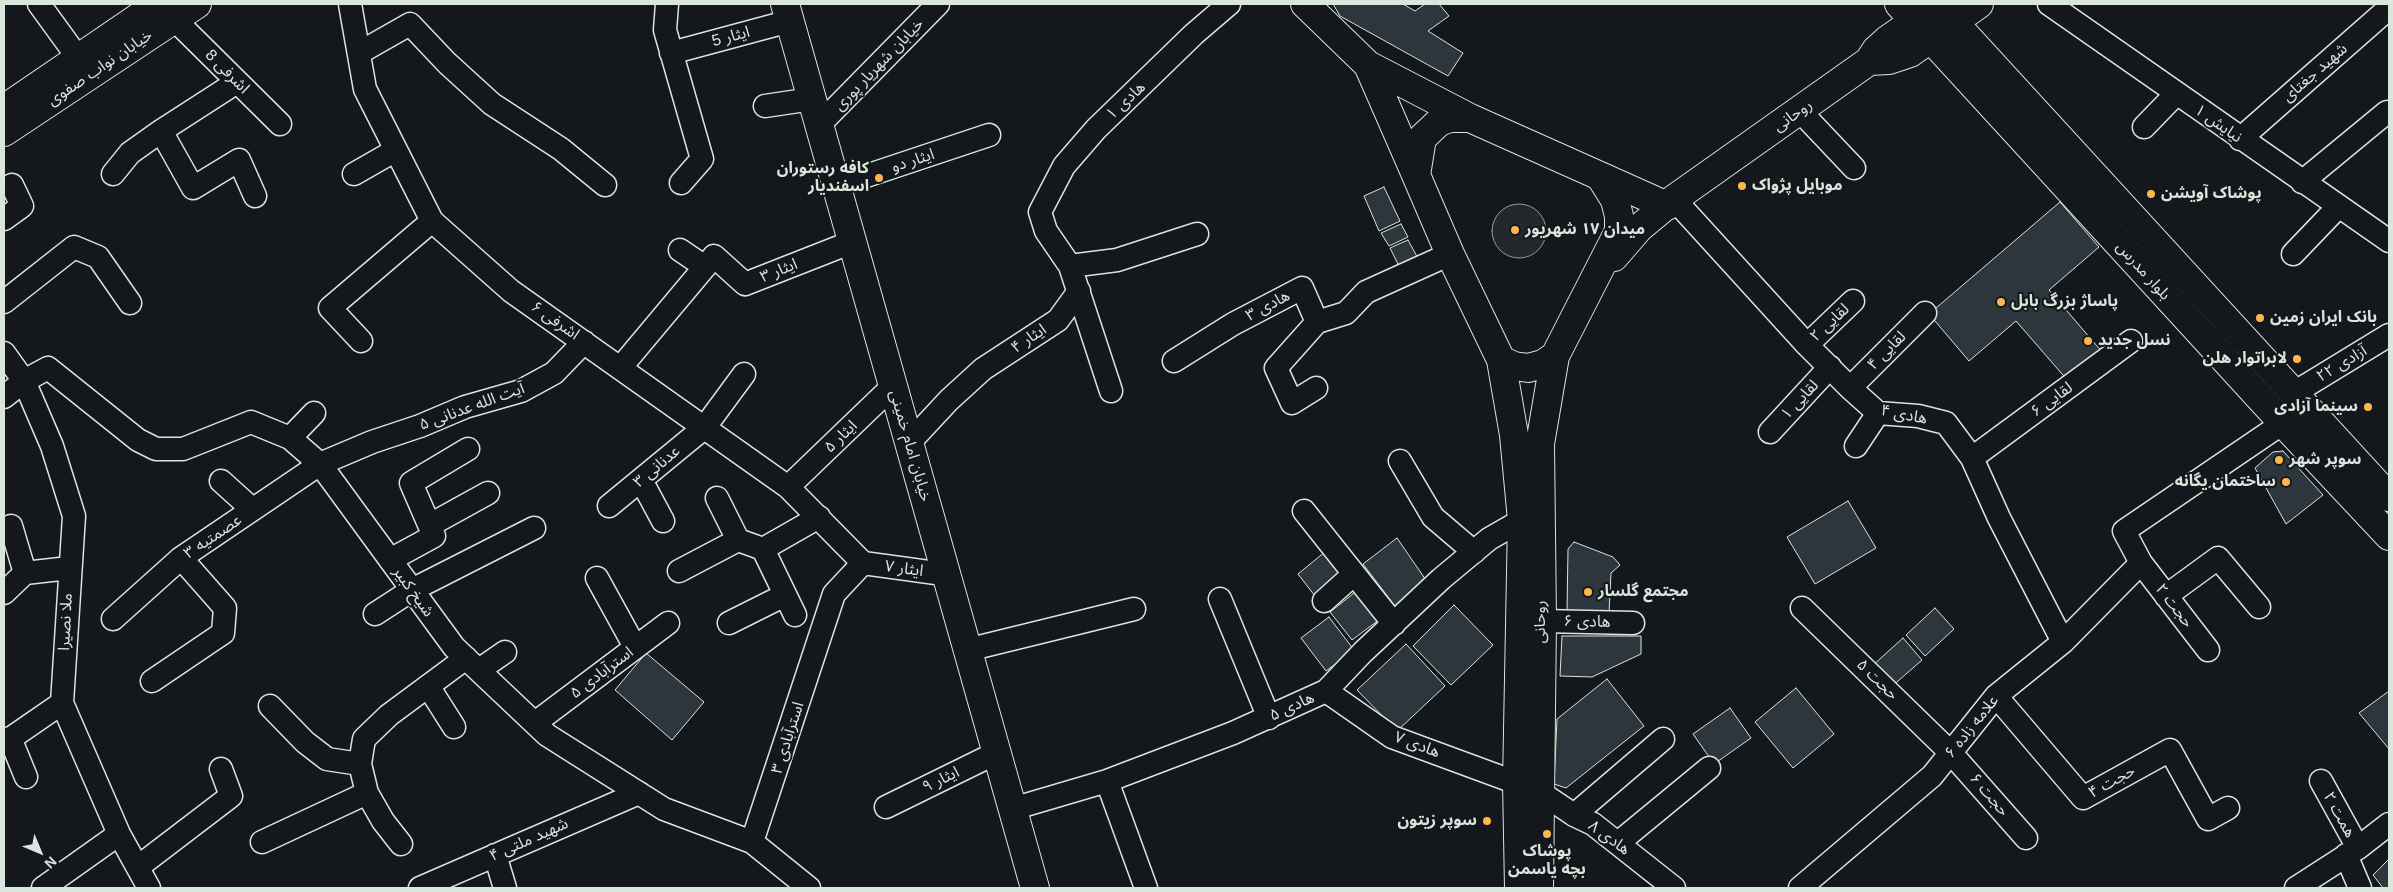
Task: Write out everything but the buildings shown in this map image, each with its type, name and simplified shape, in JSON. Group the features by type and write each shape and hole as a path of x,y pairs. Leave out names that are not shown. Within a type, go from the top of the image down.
{"main road":[{"name":"خیابان نواب صفوی","path":"4,109 80,59 166,11 197,4"},
{"path":"1305,4 1368,65 1470,118 1600,176 1670,202"},
{"name":"روحانی","path":"1598,274 1639,228 1670,202 1869,61 1876,50 1887,40 1915,21 1942,9 1979,4"},
{"name":"بلوار مدرس","path":"1942,9 2389,497"},
{"name":"خیابان نواب صفوی","path":"4,132 166,11"},
{"name":"خیابان امام خمینی","path":"788,12 1035,888"},
{"name":"بلوار مدرس","path":"1915,21 2389,536"},
{"path":"1368,65 1450,254 1500,360 1514,366 1528,368 1543,364 1555,356 1619,231 1619,216 1614,200 1600,176"},
{"path":"1416,174 1422,138 1439,122 1450,118 1470,118"},
{"name":"روحانی","path":"1530,691 1542,621 1540,444 1555,356"},
{"name":"روحانی","path":"1500,360 1514,435 1522,520 1530,691 1528,787 1519,888"},
{"name":"روحانی","path":"1528,787 1539,888"}],"street":[{"path":"40,4 80,59"},
{"name":"اشرفی ۶","path":"350,4 365,89 432,221 511,291 622,367 788,487 863,563"},
{"path":"667,4 665,30 702,160 681,183"},
{"name":"خیابان شهریار پوری","path":"819,125 938,4"},
{"name":"هادی ۱","path":"1070,266 1046,231 1040,212 1064,166 1096,129 1194,34 1229,4"},
{"name":"نیایش ۱","path":"2049,4 2240,139 2256,155 2302,182 2389,241"},
{"name":"شهید جغتای","path":"2240,139 2389,8"},
{"name":"اشرفی 8","path":"166,11 280,124"},
{"name":"ایثار 5","path":"672,53 788,12"},
{"path":"359,53 410,24 447,63 492,104 561,149 605,185"},
{"path":"113,174 130,153 160,130 238,82"},
{"path":"2144,128 2176,94"},
{"path":"765,106 812,99"},
{"path":"1800,111 1854,168"},
{"path":"2302,182 2387,112"},
{"path":"160,130 193,188 239,160 254,196"},
{"name":"ایثار دو","path":"836,186 989,135"},
{"path":"354,174 396,150"},
{"path":"4,219 22,206 12,185"},
{"name":"هادی ۴","path":"1670,202 1807,345 1878,413 1918,416 1946,423 1972,458 1999,518 2063,642"},
{"path":"2293,254 2339,206"},
{"path":"361,341 330,308 432,221"},
{"path":"1111,392 1070,266 1117,260 1197,234"},
{"name":"ایثار ۳","path":"709,262 745,284 852,242"},
{"path":"4,302 74,247 98,257 130,303"},
{"path":"622,367 709,262 680,250"},
{"path":"1316,388 1292,403 1276,368 1317,322 1346,313 1366,292 1450,254"},
{"name":"هادی ۳","path":"1174,361 1233,324 1302,288 1317,322"},
{"name":"ایثار ۴","path":"909,443 949,400 982,369 1058,320 1079,291"},
{"name":"لقایی ۲","path":"1807,345 1853,301"},
{"name":"لقایی ۴","path":"1850,388 1925,313"},
{"name":"آزادی ٢٢","path":"2294,393 2389,335"},
{"name":"لقایی ۶","path":"1972,458 2131,341"},
{"name":"آیت الله عدنانی ۵","path":"320,464 465,407 521,391 554,373 584,342"},
{"name":"ملا نصیرا","path":"4,352 24,381 52,446 74,516 69,568 62,703 119,834 149,888"},
{"name":"لقایی ۱","path":"1770,432 1830,367"},
{"name":"شیخ کبیر","path":"24,381 48,368 138,440 156,449 183,449 251,422 290,438 320,464 454,647 547,735 664,809 752,842 808,888"},
{"name":"عدنانی ۳","path":"609,506 705,427 744,374"},
{"path":"4,397 24,381"},
{"name":"ایثار ۵","path":"788,487 893,386"},
{"path":"290,438 314,413"},
{"path":"1856,446 1878,413"},
{"name":"حجت ۲","path":"2208,650 2141,563 2124,531 2283,423"},
{"path":"390,560 434,536 411,483 468,448"},
{"path":"1400,461 1433,516 1474,552"},
{"name":"عصمتیه ۳","path":"113,619 181,558 320,464"},
{"path":"641,480 663,521"},
{"path":"221,481 252,510"},
{"path":"430,525 488,493"},
{"path":"717,498 738,540 763,549 795,615"},
{"path":"1304,511 1394,624"},
{"path":"763,549 819,517"},
{"name":"هادی ۵","path":"1012,809 1108,782 1269,718 1326,691 1363,652 1441,579 1489,539 1522,520"},
{"path":"11,526 25,573"},
{"path":"375,614 412,590 534,528"},
{"path":"680,572 738,540"},
{"path":"152,681 222,633 224,608 181,558"},
{"path":"2166,596 2218,558 2259,607"},
{"name":"ایثار ۷","path":"863,563 936,573 945,572"},
{"name":"استرآبادی ٣","path":"752,842 834,594 863,563"},
{"name":"علامه زاده ۶","path":"1800,888 1932,776 1996,696 2063,642 2141,563"},
{"path":"4,593 25,573 69,568"},
{"path":"1324,601 1354,574"},
{"path":"597,578 635,647"},
{"path":"730,623 785,595"},
{"path":"1220,599 1269,718"},
{"name":"حجت ۵","path":"1802,608 1951,753"},
{"path":"968,650 1134,609"},
{"name":"هادی ۶","path":"1542,621 1633,623"},
{"name":"استرآبادی ۵","path":"535,724 668,622"},
{"path":"401,844 382,821 367,793 360,764 364,739 389,715 428,686 472,664 505,652"},
{"path":"428,686 454,727"},
{"name":"هادی ۷","path":"1326,691 1392,736 1528,787"},
{"name":"حجت ۴","path":"1996,696 2083,798 2170,750 2208,819 2228,808"},
{"path":"26,777 7,740 62,703"},
{"path":"270,706 306,742 327,759 360,764"},
{"path":"1574,815 1663,739"},
{"name":"ایثار ۹","path":"886,807 996,753"},
{"name":"حجت ۶","path":"1951,753 2026,838"},
{"path":"1618,843 1710,768"},
{"path":"138,867 231,796 221,769"},
{"name":"همت ۲","path":"2321,781 2352,852 2360,888"},
{"path":"1108,782 1146,888"},
{"name":"هادی ۸","path":"1528,787 1574,815 1593,824 1674,888"},
{"path":"262,842 367,793"},
{"name":"شهید ملتی ۴","path":"420,888 639,793"},
{"path":"2296,888 2352,852 2389,824"},
{"path":"43,888 119,834"},
{"path":"495,855 505,888"}],"shaded area":[{"path":"1519,204 1529,206 1538,212 1544,221 1546,231 1544,241 1538,250 1529,256 1519,258 1509,256 1500,250 1494,241 1492,231 1494,221 1500,212 1509,206"}],"place":[{"name":"کافه رستوران اسفندیار","path":"879,178"},
{"name":"موبایل پژواک","path":"1742,186"},
{"name":"پوشاک آویشن","path":"2151,194"},
{"name":"میدان ۱۷ شهریور","path":"1515,230"},
{"name":"پاساژ بزرگ بابل","path":"2001,302"},
{"name":"بانک ایران زمین","path":"2260,318"},
{"name":"نسل جدید","path":"2088,341"},
{"name":"لابراتوار هلن","path":"2297,359"},
{"name":"سینما آزادی","path":"2368,407"},
{"name":"سوپر شهر","path":"2279,460"},
{"name":"ساختمان یگانه","path":"2286,482"},
{"name":"مجتمع گلسار","path":"1588,592"},
{"name":"سوپر زیتون","path":"1487,821"},
{"name":"پوشاک بچه یاسمن","path":"1547,834"}]}
